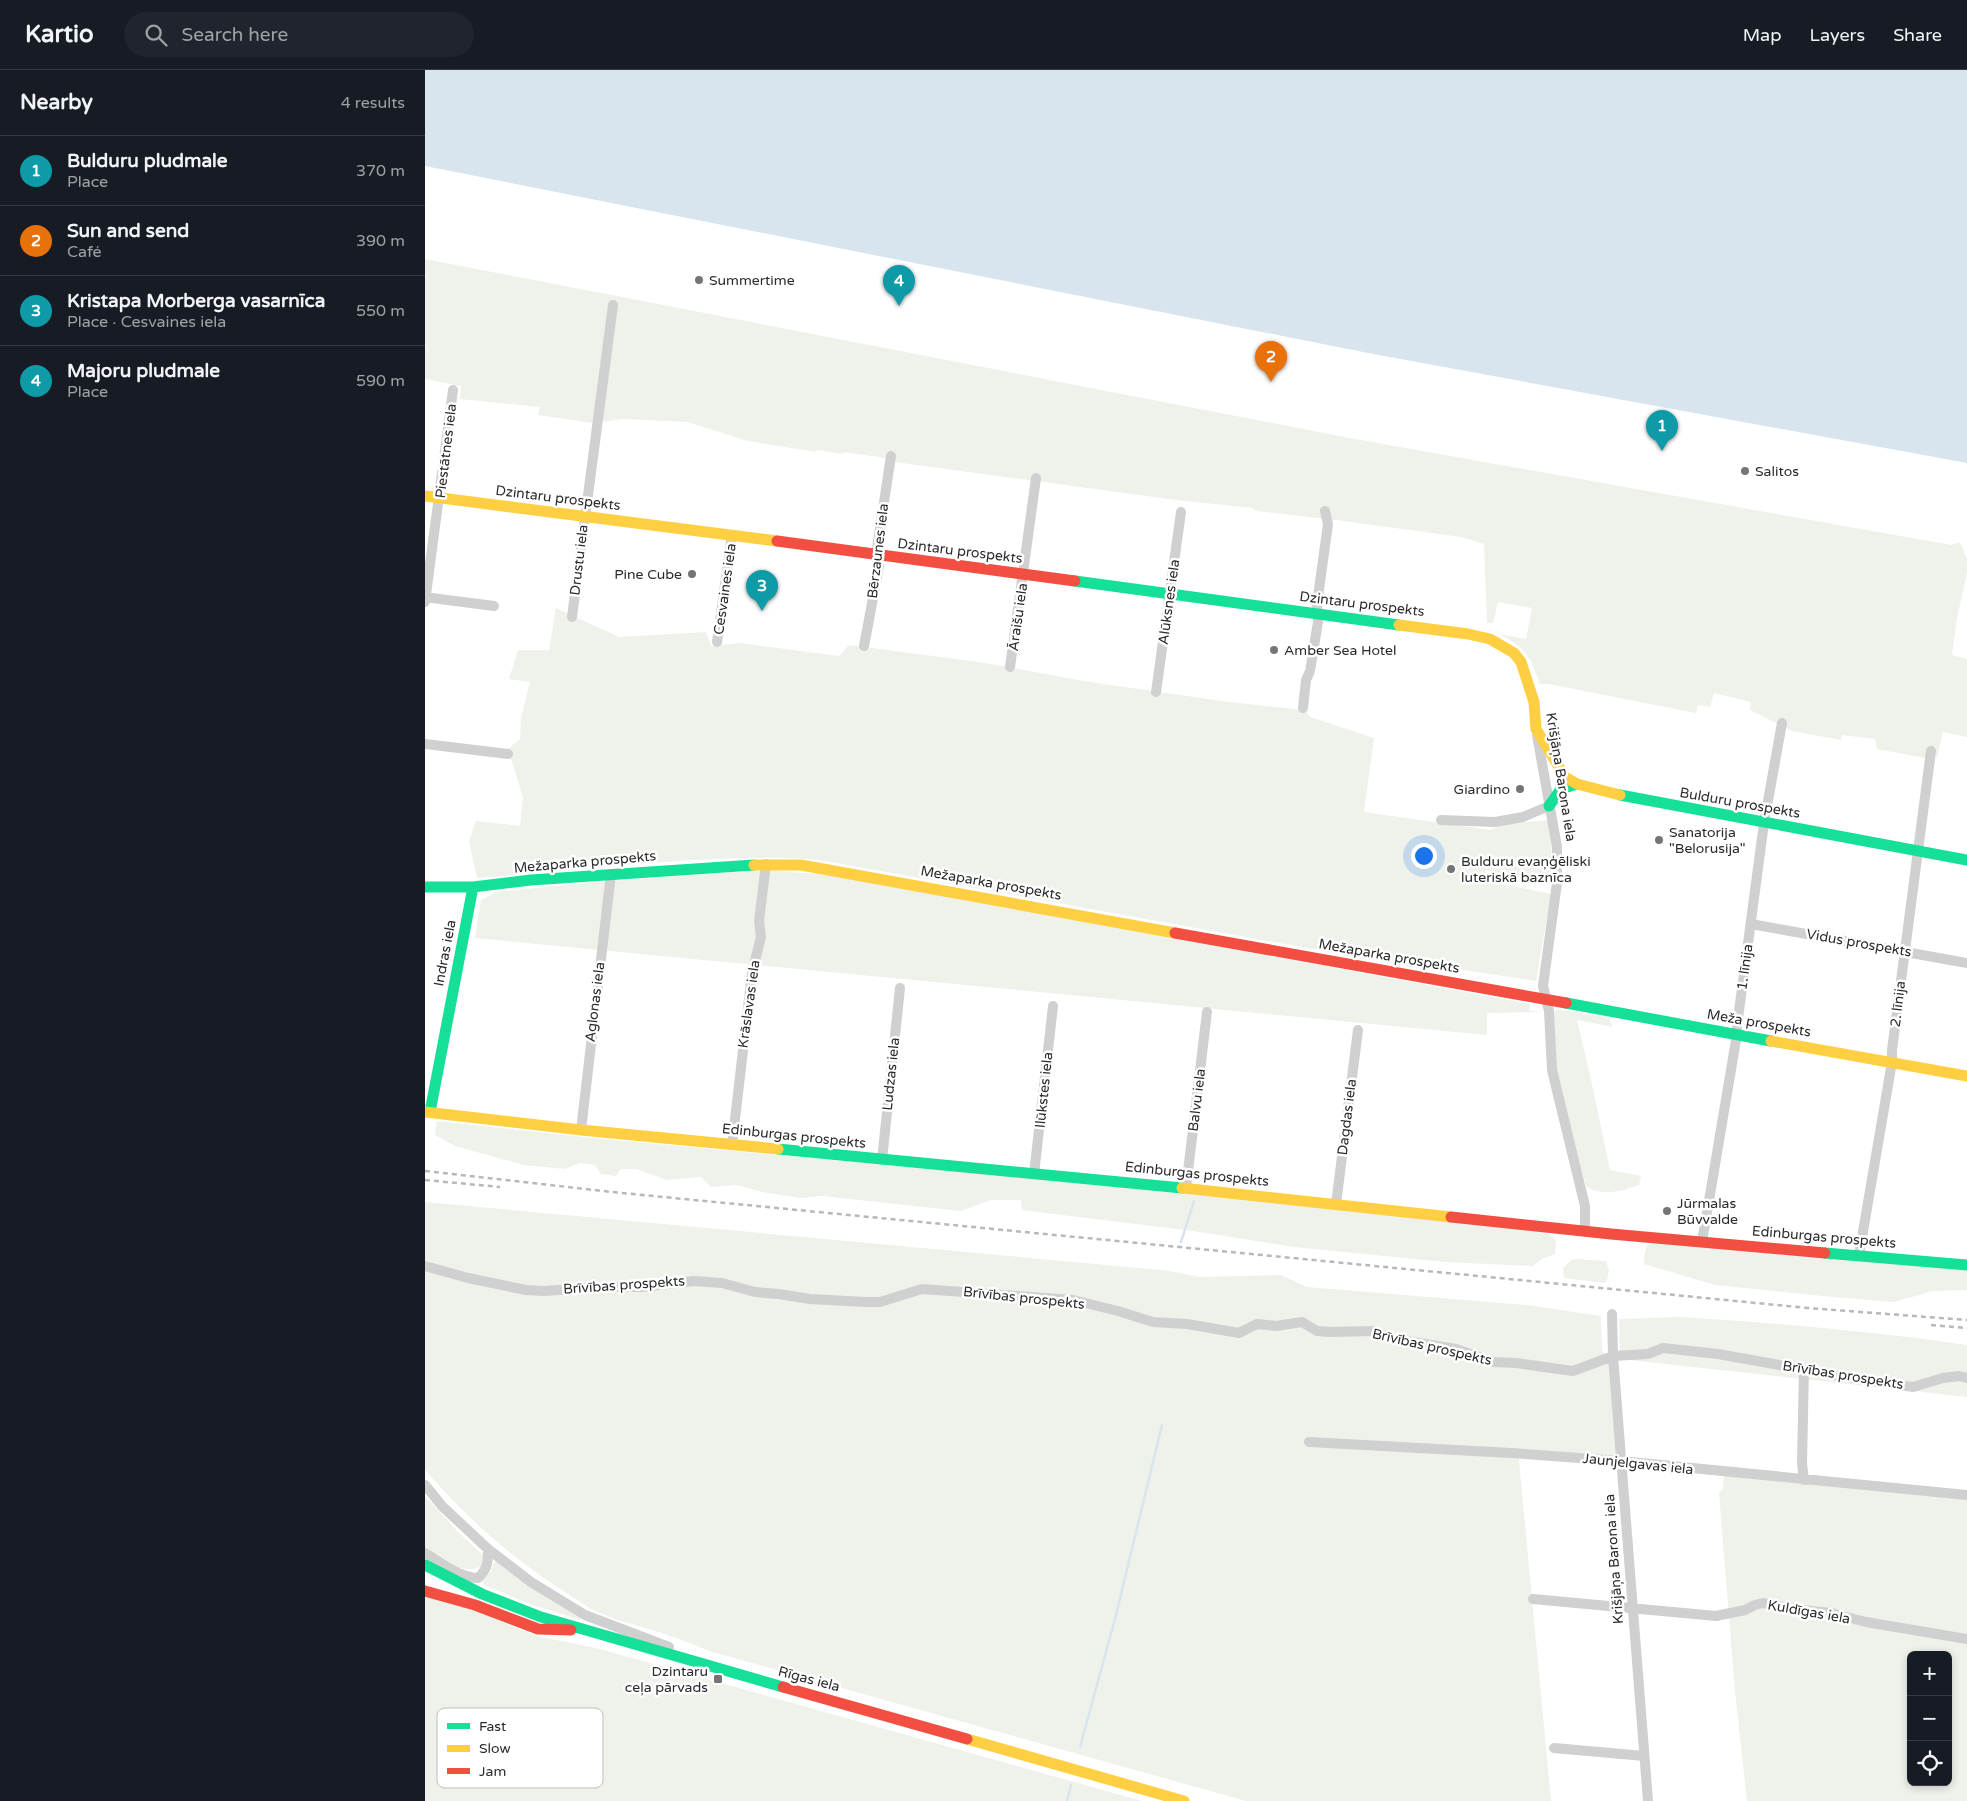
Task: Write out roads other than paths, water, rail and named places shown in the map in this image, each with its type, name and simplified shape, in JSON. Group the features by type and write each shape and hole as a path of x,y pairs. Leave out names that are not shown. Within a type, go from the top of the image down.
{"street":[{"name":"Drustu iela","path":"572,617 613,305"},
{"name":"Piestātnes iela","path":"425,598 440,498 453,390"},
{"name":"Bērzaunes iela","path":"864,646 879,566 876,555 891,456"},
{"name":"Āraišu iela","path":"1011,667 1036,478"},
{"name":"Dzintaru prospekts","path":"425,496 1447,630 1490,639"},
{"path":"1303,708 1306,680 1310,671 1317,622 1327,524 1325,511"},
{"name":"Alūksnes iela","path":"1156,692 1181,512"},
{"name":"Cesvaines iela","path":"717,642 732,535"},
{"path":"425,598 494,606"},
{"name":"Krišjāņa Barona iela","path":"1490,639 1513,654 1521,662 1534,702 1536,729 1557,847 1557,883 1543,986 1549,1011 1552,1070 1585,1209 1585,1231"},
{"name":"1. līnija","path":"1702,1242 1737,1034 1764,823 1782,723"},
{"name":"Bulduru prospekts","path":"1536,729 1565,776 1577,784 1627,797 1967,860"},
{"path":"425,744 508,754"},
{"name":"2. līnija","path":"1859,1256 1892,1062 1931,751"},
{"path":"1441,820 1495,822 1523,817 1549,806 1561,789 1577,784"},
{"name":"Mežaparka prospekts","path":"425,887 473,887 531,880 766,864 811,867 1546,1000"},
{"name":"Krāslavas iela","path":"733,1145 750,990 761,937 759,921 766,864"},
{"name":"Aglonas iela","path":"581,1130 611,874"},
{"name":"Indras iela","path":"428,1112 473,887"},
{"name":"Vidus prospekts","path":"1751,924 1967,963"},
{"name":"Ludzas iela","path":"882,1160 900,988"},
{"name":"Meža prospekts","path":"1546,1000 1967,1076"},
{"name":"Ilūkstes iela","path":"1034,1174 1053,1006"},
{"name":"Balvu iela","path":"1186,1188 1207,1012"},
{"name":"Dagdas iela","path":"1336,1204 1358,1030"},
{"name":"Edinburgas prospekts","path":"428,1112 581,1130 1186,1188 1585,1231 1967,1265"},
{"name":"Brīvības prospekts","path":"425,1266 468,1278 526,1290 543,1291 643,1286 693,1281 722,1283 755,1292 810,1299 866,1302 880,1302 922,1289 1073,1300 1153,1322 1187,1324 1239,1333 1257,1324 1276,1326 1302,1322 1317,1331 1375,1331 1394,1339 1456,1349 1494,1362 1573,1371 1613,1356 1648,1354 1663,1348 1718,1354 1913,1387 1943,1378 1959,1376 1967,1378"},
{"name":"Krišjāņa Barona iela","path":"1612,1314 1613,1356 1648,1801"},
{"path":"1804,1370 1802,1463 1804,1480"},
{"name":"Jaunjelgavas iela","path":"1309,1442 1621,1461 1967,1496"},
{"path":"425,1485 442,1506 488,1549 531,1582 585,1615 672,1648 688,1660"},
{"path":"425,1553 461,1574 478,1578 488,1564 488,1549"},
{"path":"425,1565 477,1594 581,1630"},
{"name":"Rīgas iela","path":"425,1591 475,1605 538,1629 581,1630 1184,1801"},
{"name":"Kuldīgas iela","path":"1533,1599 1716,1616 1745,1610 1763,1603 1831,1613 1866,1622 1967,1639"},
{"path":"1555,1748 1644,1756"}],"waterway":[{"path":"1181,1242 1194,1201"},
{"path":"1080,1747 1115,1619 1162,1425"},
{"path":"1067,1801 1071,1785"}],"railway":[{"path":"425,1171 612,1192 1808,1308 1967,1320"},
{"path":"425,1180 500,1187"},
{"path":"1931,1325 1967,1328"}],"place":[{"name":"Summertime","path":"699,280"},
{"name":"Majoru pludmale","path":"899,306"},
{"name":"Sun and send","path":"1271,382"},
{"name":"Bulduru pludmale","path":"1662,451"},
{"name":"Salitos","path":"1745,471"},
{"name":"Pine Cube","path":"692,574"},
{"name":"Kristapa Morberga vasarnīca","path":"762,611"},
{"name":"Amber Sea Hotel","path":"1274,650"},
{"name":"Giardino","path":"1520,789"},
{"name":"Sanatorija \"Belorusija\"","path":"1659,840"},
{"name":"Bulduru evaņģēliski luteriskā baznīca","path":"1451,869"},
{"name":"Jūrmalas Būvvalde","path":"1667,1211"},
{"name":"Dzintaru ceļa pārvads","path":"718,1679"}]}
